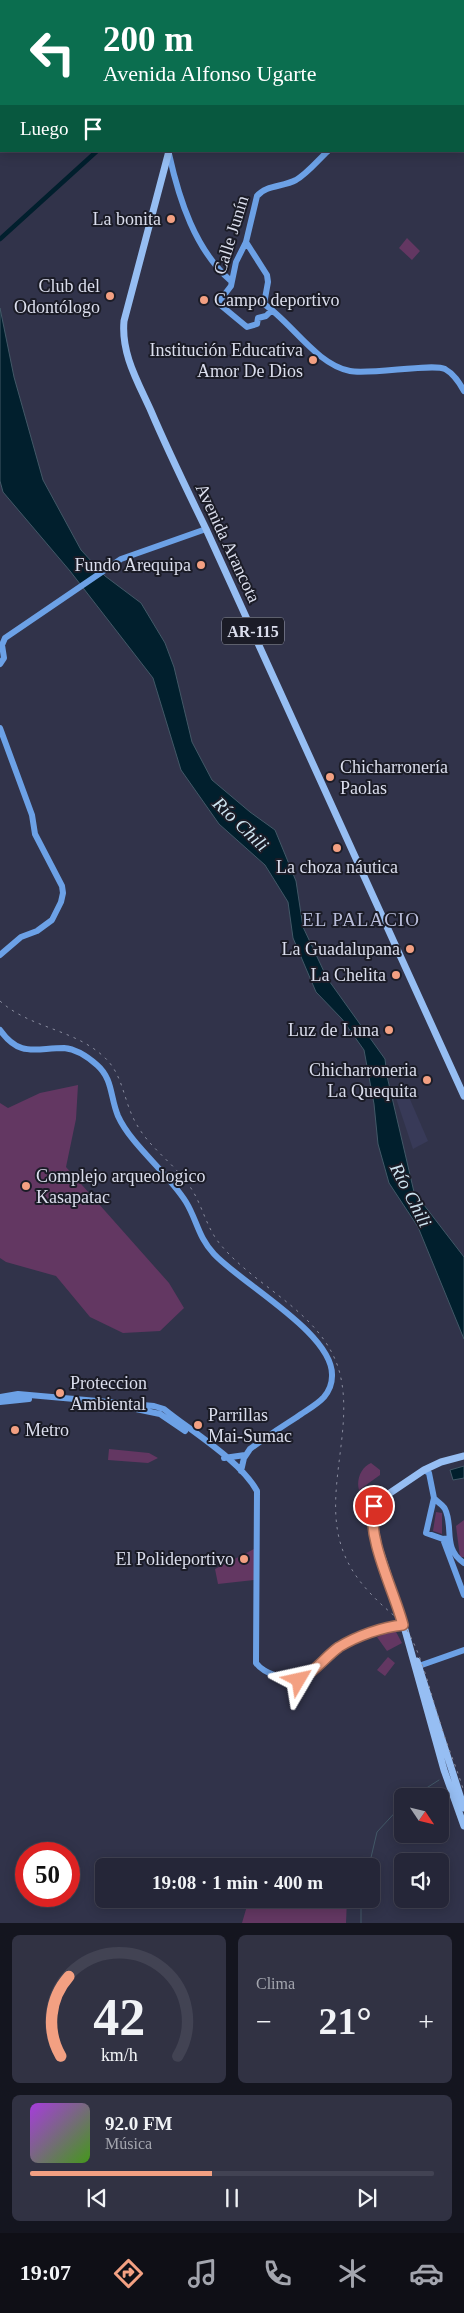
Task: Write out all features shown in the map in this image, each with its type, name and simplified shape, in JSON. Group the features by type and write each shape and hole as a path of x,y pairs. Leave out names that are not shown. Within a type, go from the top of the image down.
{"main road":[{"name":"Calle Junín","path":"272,310 266,316 258,318 256,324 248,327 218,303 229,291 236,262 246,242 256,196 261,190 288,184 298,179 327,152"},
{"path":"169,153 172,170 201,246 231,281"},
{"name":"Avenida Arancota","path":"169,153 126,313 123,334 130,366 464,1096"},
{"path":"163,175 168,170 172,170"},
{"path":"246,242 267,275 267,290 263,302 293,328 315,352 339,368 362,372 443,368 456,377 464,391"},
{"path":"0,664 4,658 2,645 5,638 106,569 131,554 206,529"},
{"path":"0,728 32,815 35,834 62,886 63,893 52,920 37,931 21,938 0,955"},
{"path":"0,1030 6,1038 27,1051 64,1048 79,1052 106,1074 118,1115 126,1129 185,1201 201,1238 232,1272 299,1322 325,1354 332,1370 328,1391 323,1398 245,1455 227,1458 220,1457 169,1419 149,1410 27,1399 0,1402"},
{"path":"0,1397 18,1394 154,1406 164,1409 241,1471 257,1491 256,1663 260,1668 289,1679 299,1680 339,1648 354,1639 388,1627 403,1625"},
{"path":"241,1471 245,1455"},
{"path":"464,1456 441,1462 424,1470 380,1500 374,1506 372,1515 374,1532 417,1667 464,1826"},
{"path":"424,1470 429,1473 434,1498 426,1533 446,1539 462,1561 452,1564"},
{"path":"434,1498 445,1510 446,1539 452,1564 464,1596"},
{"path":"417,1667 464,1650"},
{"path":"450,1779 464,1808"}],"shaded area":[{"path":"407,238 420,251 412,260 399,248"},
{"path":"78,1085 76,1119 66,1167 169,1283 184,1308 160,1331 123,1333 90,1317 56,1276 6,1262 0,1258 0,1103 8,1108 40,1093"},
{"path":"409,1097 428,1141 413,1149 396,1098"},
{"path":"109,1449 149,1453 158,1458 148,1463 108,1460"},
{"path":"371,1463 380,1470 380,1475 359,1490 360,1474"},
{"path":"436,1512 442,1513 442,1534 433,1531"},
{"path":"464,1520 464,1557 460,1557 456,1526"},
{"name":"El Polideportivo","path":"254,1549 254,1580 218,1584 215,1569"},
{"path":"395,1630 402,1643 387,1651 377,1637"},
{"path":"388,1657 395,1663 385,1676 377,1670"},
{"path":"246,1908 347,1908 346,1923 242,1923"}],"water":[{"name":"Río Chili","path":"0,308 14,377 43,480 81,550 105,576 141,603 165,643 174,667 192,742 212,780 275,830 296,881 303,927 327,978 385,1059 387,1076 414,1192 464,1257 464,1339 418,1227 389,1183 378,1144 374,1104 364,1050 342,1019 316,992 293,938 288,902 265,865 219,824 181,770 153,678 70,571 3,492 0,481"},
{"path":"464,1466 464,1478 453,1480 450,1470"}],"waterway":[{"path":"0,239 96,152"},
{"path":"426,1788 439,1780"},
{"path":"371,1858 377,1832 394,1814"},
{"path":"361,1908 361,1923"}],"railway":[{"path":"0,1001 25,1017 91,1047 110,1063 137,1125 148,1141 176,1169 193,1191 211,1230 220,1244 234,1259 302,1315 329,1347 338,1367 343,1389 344,1412 336,1506 337,1529 343,1551 350,1567 360,1581 402,1623 413,1641 464,1792"}],"place":[{"name":"La bonita","path":"171,219"},
{"name":"Club del Odontólogo","path":"110,296"},
{"name":"Campo deportivo","path":"204,300"},
{"name":"Institución Educativa Amor De Dios","path":"313,360"},
{"name":"Fundo Arequipa","path":"201,565"},
{"name":"Chicharronería Paolas","path":"330,777"},
{"name":"La choza náutica","path":"337,848"},
{"name":"La Guadalupana","path":"410,949"},
{"name":"La Chelita","path":"396,975"},
{"name":"Luz de Luna","path":"389,1030"},
{"name":"Chicharroneria La Quequita","path":"427,1080"},
{"name":"Complejo arqueologico Kasapatac","path":"26,1186"},
{"name":"Proteccion Ambiental","path":"60,1393"},
{"name":"Parrillas Mai-Sumac","path":"198,1425"},
{"name":"Metro","path":"15,1430"},
{"name":"El Polideportivo","path":"244,1559"}],"district":[{"name":"EL PALACIO","path":"361,919"}],"route":[{"path":"299,1680 308,1675 339,1648 354,1639 388,1627 403,1625 374,1532 372,1523 374,1506"}]}
